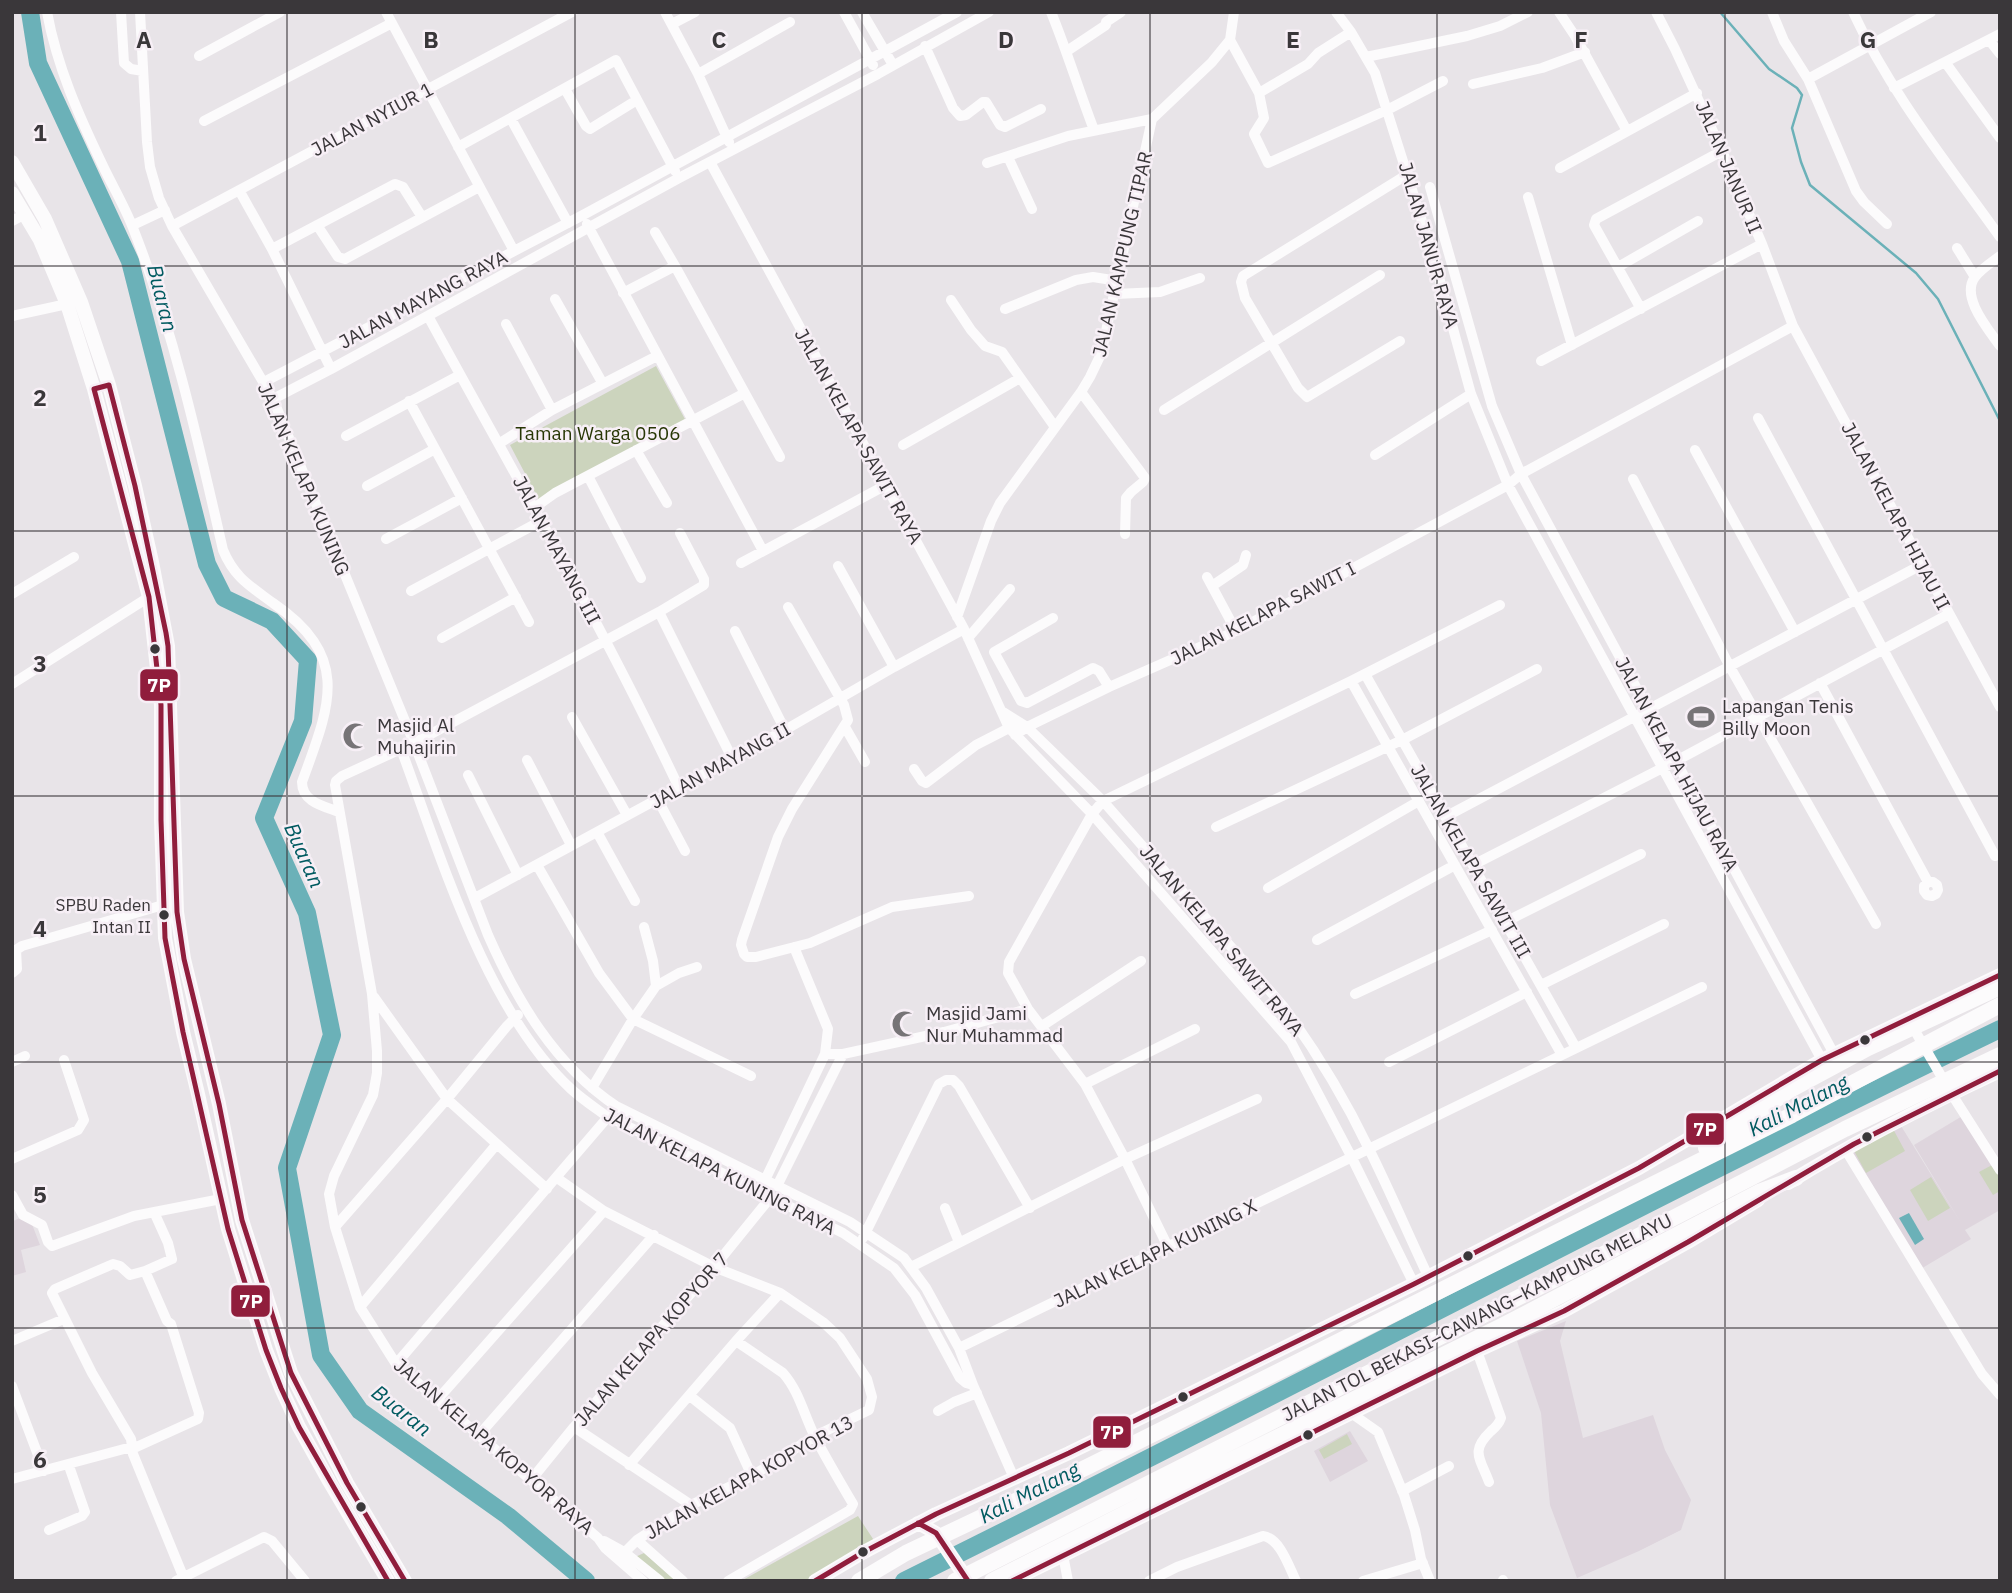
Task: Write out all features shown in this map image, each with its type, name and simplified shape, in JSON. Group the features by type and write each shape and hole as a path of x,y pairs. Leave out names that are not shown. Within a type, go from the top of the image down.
{"highway":[{"path":"1673,1173 1790,1090 1868,1048 2000,987"},
{"name":"JALAN TOL BEKASI–CAWANG–KAMPUNG MELAYU","path":"859,1581 906,1553 1087,1467 1792,1115 2000,1005"},
{"name":"JALAN TOL BEKASI–CAWANG–KAMPUNG MELAYU","path":"955,1581 1557,1278 1845,1129 2000,1055"},
{"path":"992,1581 1492,1331 1759,1192 1796,1178"}],"main road":[{"path":"12,162 54,237 80,302 109,385 152,562 168,646 177,912 194,1008 219,1104 242,1220 291,1373 347,1483 405,1581"},
{"path":"12,193 18,218 51,261 67,304 94,389 149,597 161,705 165,938 228,1229 274,1371 299,1427 388,1581"},
{"path":"94,389 109,385"},
{"path":"815,1581 936,1514 1414,1284 1639,1168 1828,1057 2000,975"},
{"path":"1011,1581 1477,1351 1564,1311 1688,1242 1845,1149 2000,1070"},
{"path":"936,1514 937,1534"},
{"path":"918,1523 937,1534 968,1581"}],"street":[{"path":"47,12 57,56 72,99 132,225 172,340 227,561 240,579 296,620 315,642 322,656 328,673 329,690 302,788 308,799 339,812"},
{"path":"121,12 124,63 131,69 143,71"},
{"name":"JALAN KELAPA KUNING","path":"140,12 147,142 150,167 159,198 172,226 273,398 414,743"},
{"path":"199,57 280,12"},
{"name":"JALAN NYIUR 1","path":"172,226 572,12"},
{"path":"666,12 733,150"},
{"path":"672,24 695,12"},
{"path":"844,12 878,74"},
{"path":"862,12 893,65"},
{"name":"JALAN MAYANG RAYA","path":"264,382 583,215 957,12"},
{"name":"JALAN MAYANG RAYA","path":"273,398 989,12"},
{"path":"1051,12 1068,51 1073,73 1094,130"},
{"path":"1068,51 1121,12"},
{"path":"987,163 1068,136 1152,119 1212,62 1230,40 1234,12"},
{"name":"JALAN JANUR RAYA","path":"1336,12 1375,73 1434,259 1471,394 1508,485"},
{"path":"1366,57 1468,36 1500,26 1528,12"},
{"path":"1559,12 1627,131"},
{"name":"JALAN JANUR II","path":"1656,12 1722,150 1793,326"},
{"path":"1772,12 1784,41 1808,79 1856,191 1887,224"},
{"path":"1853,12 1868,45 1894,89 2000,237"},
{"path":"1808,79 1931,12"},
{"path":"204,121 389,18 513,251"},
{"path":"698,74 790,22"},
{"path":"1259,93 1308,64 1318,53 1351,32"},
{"path":"1894,89 2000,34"},
{"path":"1230,40 1259,93 1264,118 1254,134 1268,163 1387,110 1443,81"},
{"path":"1989,40 2000,54"},
{"path":"925,46 953,108 960,116 986,102 1000,125 1005,127 1041,109"},
{"path":"1474,84 1542,68 1584,52"},
{"path":"458,147 616,60 679,178"},
{"path":"1945,62 2000,138"},
{"path":"565,89 590,129 637,100"},
{"path":"1560,168 1697,93"},
{"path":"511,119 568,223"},
{"name":"JALAN KAMPUNG TIPAR","path":"957,617 1000,503 1081,391 1101,354 1152,119"},
{"path":"1641,309 1594,225 1596,219 1722,150"},
{"path":"1008,157 1032,209"},
{"name":"JALAN KELAPA SAWIT RAYA","path":"710,162 966,633 1003,712 1291,1042 1414,1284"},
{"path":"1400,341 1307,397 1298,388 1245,298 1241,282 1243,276 1408,174"},
{"path":"272,249 395,184 402,187 422,217"},
{"path":"317,225 342,260 479,187"},
{"name":"JALAN JANUR RAYA","path":"1430,187 1492,406 1521,474"},
{"path":"239,190 272,249 331,369"},
{"path":"1528,197 1572,345"},
{"path":"132,225 165,210"},
{"path":"583,215 764,551"},
{"path":"1618,267 1698,221"},
{"path":"655,232 780,457"},
{"path":"1541,361 1762,244"},
{"path":"1958,248 1975,277"},
{"path":"2000,256 1975,277 1970,294 1980,317 2000,346"},
{"path":"623,293 675,266"},
{"path":"1164,410 1380,275"},
{"path":"1005,309 1076,279 1093,277 1118,281"},
{"path":"1115,293 1160,292 1200,278"},
{"path":"555,299 603,384"},
{"path":"951,300 985,346 1002,352 1055,427"},
{"path":"12,316 67,304"},
{"name":"JALAN MAYANG III","path":"428,316 500,443 606,641 679,788"},
{"path":"506,324 552,410"},
{"name":"JALAN KELAPA SAWIT I","path":"914,769 926,783 976,745 1236,631 1508,485 1521,474 1793,326"},
{"name":"JALAN KELAPA HIJAU II","path":"1793,326 2000,707"},
{"path":"500,443 552,410 657,356"},
{"path":"346,436 460,374"},
{"path":"903,445 1020,378"},
{"path":"1081,391 1145,478 1126,498 1125,534"},
{"path":"534,508 555,493 745,393"},
{"path":"1375,455 1471,394"},
{"path":"409,401 529,621"},
{"path":"1758,418 1994,856"},
{"path":"367,486 435,449"},
{"path":"636,450 667,503"},
{"path":"1695,450 1795,632"},
{"name":"JALAN KELAPA HIJAU RAYA","path":"1521,474 1797,987 1828,1057"},
{"path":"588,476 640,578"},
{"path":"1633,479 1757,717 1876,924"},
{"path":"741,563 886,485"},
{"name":"JALAN KELAPA HIJAU RAYA","path":"1508,485 1785,992 1828,1057"},
{"path":"386,539 462,498"},
{"path":"411,591 541,522"},
{"path":"401,749 606,641 705,584 680,533"},
{"path":"1236,631 1210,581 1243,565 1246,555"},
{"path":"12,594 74,557"},
{"path":"1446,817 1923,564"},
{"path":"838,566 894,667"},
{"path":"966,633 1010,589"},
{"path":"12,684 149,597"},
{"path":"442,638 516,597"},
{"path":"1168,1247 1085,1083 1028,1009 1008,973 1009,962 1092,814 1103,801 1351,681 1500,605"},
{"path":"788,607 844,705 848,718 781,830 741,945 744,954 751,958 821,939 884,910 969,895"},
{"path":"659,612 732,758"},
{"path":"1473,865 1676,761 1949,614"},
{"path":"979,660 1053,618"},
{"path":"735,631 785,730"},
{"name":"JALAN MAYANG II","path":"475,898 785,730 894,667 966,633"},
{"path":"994,652 1024,703 1093,668 1099,671 1109,687"},
{"path":"1216,827 1388,747 1537,669"},
{"name":"JALAN KELAPA SAWIT III","path":"1365,674 1576,1048"},
{"name":"JALAN KELAPA SAWIT III","path":"1351,681 1562,1055"},
{"path":"1820,683 1928,882"},
{"path":"572,717 627,815"},
{"path":"845,727 865,762"},
{"name":"JALAN KELAPA SAWIT RAYA","path":"1017,728 1103,801 1283,1006 1335,1084 1369,1149 1428,1276"},
{"name":"JALAN KELAPA KUNING RAYA","path":"414,743 498,958 525,1009 558,1054 592,1088 616,1106 850,1222 904,1258 926,1288 959,1348 1014,1478"},
{"name":"JALAN KELAPA KOPYOR RAYA","path":"401,749 338,778 335,785 372,994 377,1051 375,1085 368,1109 331,1186 330,1202 335,1227 360,1307 396,1364 598,1538 660,1581"},
{"name":"JALAN KELAPA KUNING RAYA","path":"401,749 465,919 485,963 514,1018 563,1081 584,1100 609,1116 843,1233 894,1268 915,1295 960,1378 975,1389"},
{"path":"527,760 571,845"},
{"path":"468,775 518,875"},
{"path":"658,800 685,852"},
{"path":"1268,888 1419,801"},
{"path":"597,832 635,901"},
{"path":"1505,922 1641,854"},
{"path":"537,865 599,973 633,1019 751,1076"},
{"path":"1317,940 1455,865"},
{"path":"12,973 17,969 16,953 19,948 163,905"},
{"path":"1541,985 1664,924"},
{"path":"644,927 656,986"},
{"path":"1355,994 1492,930"},
{"path":"765,1180 825,1055 828,1029 794,947"},
{"path":"1042,1027 1140,961"},
{"path":"592,1088 656,986 679,973 697,967"},
{"name":"JALAN KELAPA KUNING X","path":"959,1348 1702,987"},
{"path":"1785,992 1797,987"},
{"path":"1389,1062 1527,992"},
{"path":"372,994 447,1099 546,1191"},
{"path":"335,1227 514,1018 525,1009"},
{"path":"825,1055 843,1054 944,1032 1028,1009"},
{"path":"1908,1019 2000,1170"},
{"path":"1085,1083 1195,1029"},
{"path":"777,1186 843,1054"},
{"path":"12,1062 25,1056"},
{"path":"12,1159 82,1126 84,1120 64,1060"},
{"path":"860,1245 939,1084 946,1080 953,1080 959,1086 1030,1208"},
{"path":"911,1267 1125,1159 1257,1099"},
{"path":"396,1364 616,1106"},
{"path":"360,1307 496,1144"},
{"path":"1845,1149 1982,1374 2000,1395"},
{"name":"JALAN KELAPA KOPYOR 13","path":"557,1178 604,1211 714,1268 780,1293 824,1323 840,1338 867,1379 872,1397 869,1410 814,1436 752,1476 691,1506 637,1540 621,1555"},
{"path":"12,1195 23,1214 42,1225 51,1246 134,1216 221,1199"},
{"name":"JALAN KELAPA KOPYOR 7","path":"531,1480 714,1268 770,1198"},
{"path":"944,1208 959,1242"},
{"path":"438,1399 604,1211"},
{"path":"154,1212 173,1258 145,1271 128,1275 116,1264 99,1269 53,1291 53,1297 92,1373 131,1439 132,1449 181,1579 264,1536 272,1541 306,1581"},
{"path":"478,1435 654,1235"},
{"path":"1398,1250 1412,1242"},
{"path":"12,1479 132,1449 194,1423 199,1417 171,1324 167,1321 145,1271"},
{"path":"629,1465 780,1293"},
{"path":"12,1341 64,1319"},
{"path":"727,1581 853,1504 814,1436 788,1378 736,1341"},
{"path":"1477,1351 1501,1418 1479,1446 1479,1455 1489,1482"},
{"path":"12,1386 44,1471"},
{"path":"938,1411 975,1389"},
{"path":"690,1395 730,1428 752,1476"},
{"path":"1351,1413 1378,1433 1402,1491 1430,1581"},
{"path":"574,1427 691,1506"},
{"path":"49,1530 85,1513 69,1466"},
{"path":"1402,1491 1449,1466"},
{"path":"1149,1581 1177,1567 1263,1536 1269,1537 1276,1544 1296,1581"},
{"path":"637,1540 683,1581"},
{"name":"JALAN KELAPA KOPYOR RAYA","path":"621,1555 643,1581"},
{"path":"1063,1555 1068,1581"},
{"path":"1363,1581 1423,1563"}],"shaded area":[{"path":"1964,1115 2000,1171 2000,1210 1965,1230 1971,1239 1919,1270 1848,1148 1898,1121 1961,1223 1914,1145"},
{"path":"25,1216 30,1219 40,1245 21,1250 26,1272 12,1276 13,1221"},
{"path":"1566,1321 1560,1341 1583,1438 1653,1415 1665,1450 1691,1500 1681,1530 1577,1578 1550,1505 1541,1413 1517,1341"},
{"path":"1350,1431 1368,1461 1330,1482 1314,1451"}],"green space":[{"name":"Taman Warga 0506","path":"656,366 686,421 539,500 510,445"},
{"path":"1892,1127 1905,1151 1866,1173 1853,1149"},
{"path":"1992,1165 2000,1177 2000,1191 1993,1195 1979,1172"},
{"path":"1931,1177 1950,1208 1928,1221 1910,1190"},
{"path":"1347,1434 1352,1444 1324,1459 1319,1450"},
{"path":"858,1516 877,1545 816,1581 741,1581"},
{"path":"644,1553 677,1581 660,1581 633,1558"}],"water":[{"path":"1909,1213 1924,1239 1915,1245 1899,1218"}],"waterway":[{"name":"Buaran","path":"30,12 38,63 130,261 207,564 224,598 272,621 308,660 303,721 264,818 307,913 332,1035 287,1168 321,1355 360,1411 508,1516 586,1581"},
{"path":"1720,12 1769,69 1797,88 1802,95 1792,128 1810,185 1916,273 1938,299 2000,421"},
{"name":"Kali Malang","path":"904,1581 1725,1165 2000,1029"}],"transit line":[{"name":"7P","path":"388,1581 299,1427 281,1388 266,1350 228,1229 183,1032 165,938 161,705 149,597 94,389 109,385 135,486 166,633 177,912 184,959 219,1104 242,1220 291,1373 347,1483 405,1581"},
{"name":"7P","path":"815,1581 936,1514 1069,1453 1414,1284 1639,1168 1822,1060 2000,975"},
{"name":"7P","path":"1012,1581 1477,1351 1564,1311 1854,1144 2000,1071"},
{"name":"7P","path":"918,1523 936,1533 968,1581"}],"place":[{"name":"Lapangan Tenis Billy Moon","path":"1701,717"},
{"name":"Masjid Al Muhajirin","path":"356,736"},
{"name":"SPBU Raden Intan II","path":"164,915"},
{"name":"Masjid Jami Nur Muhammad","path":"905,1024"}]}
